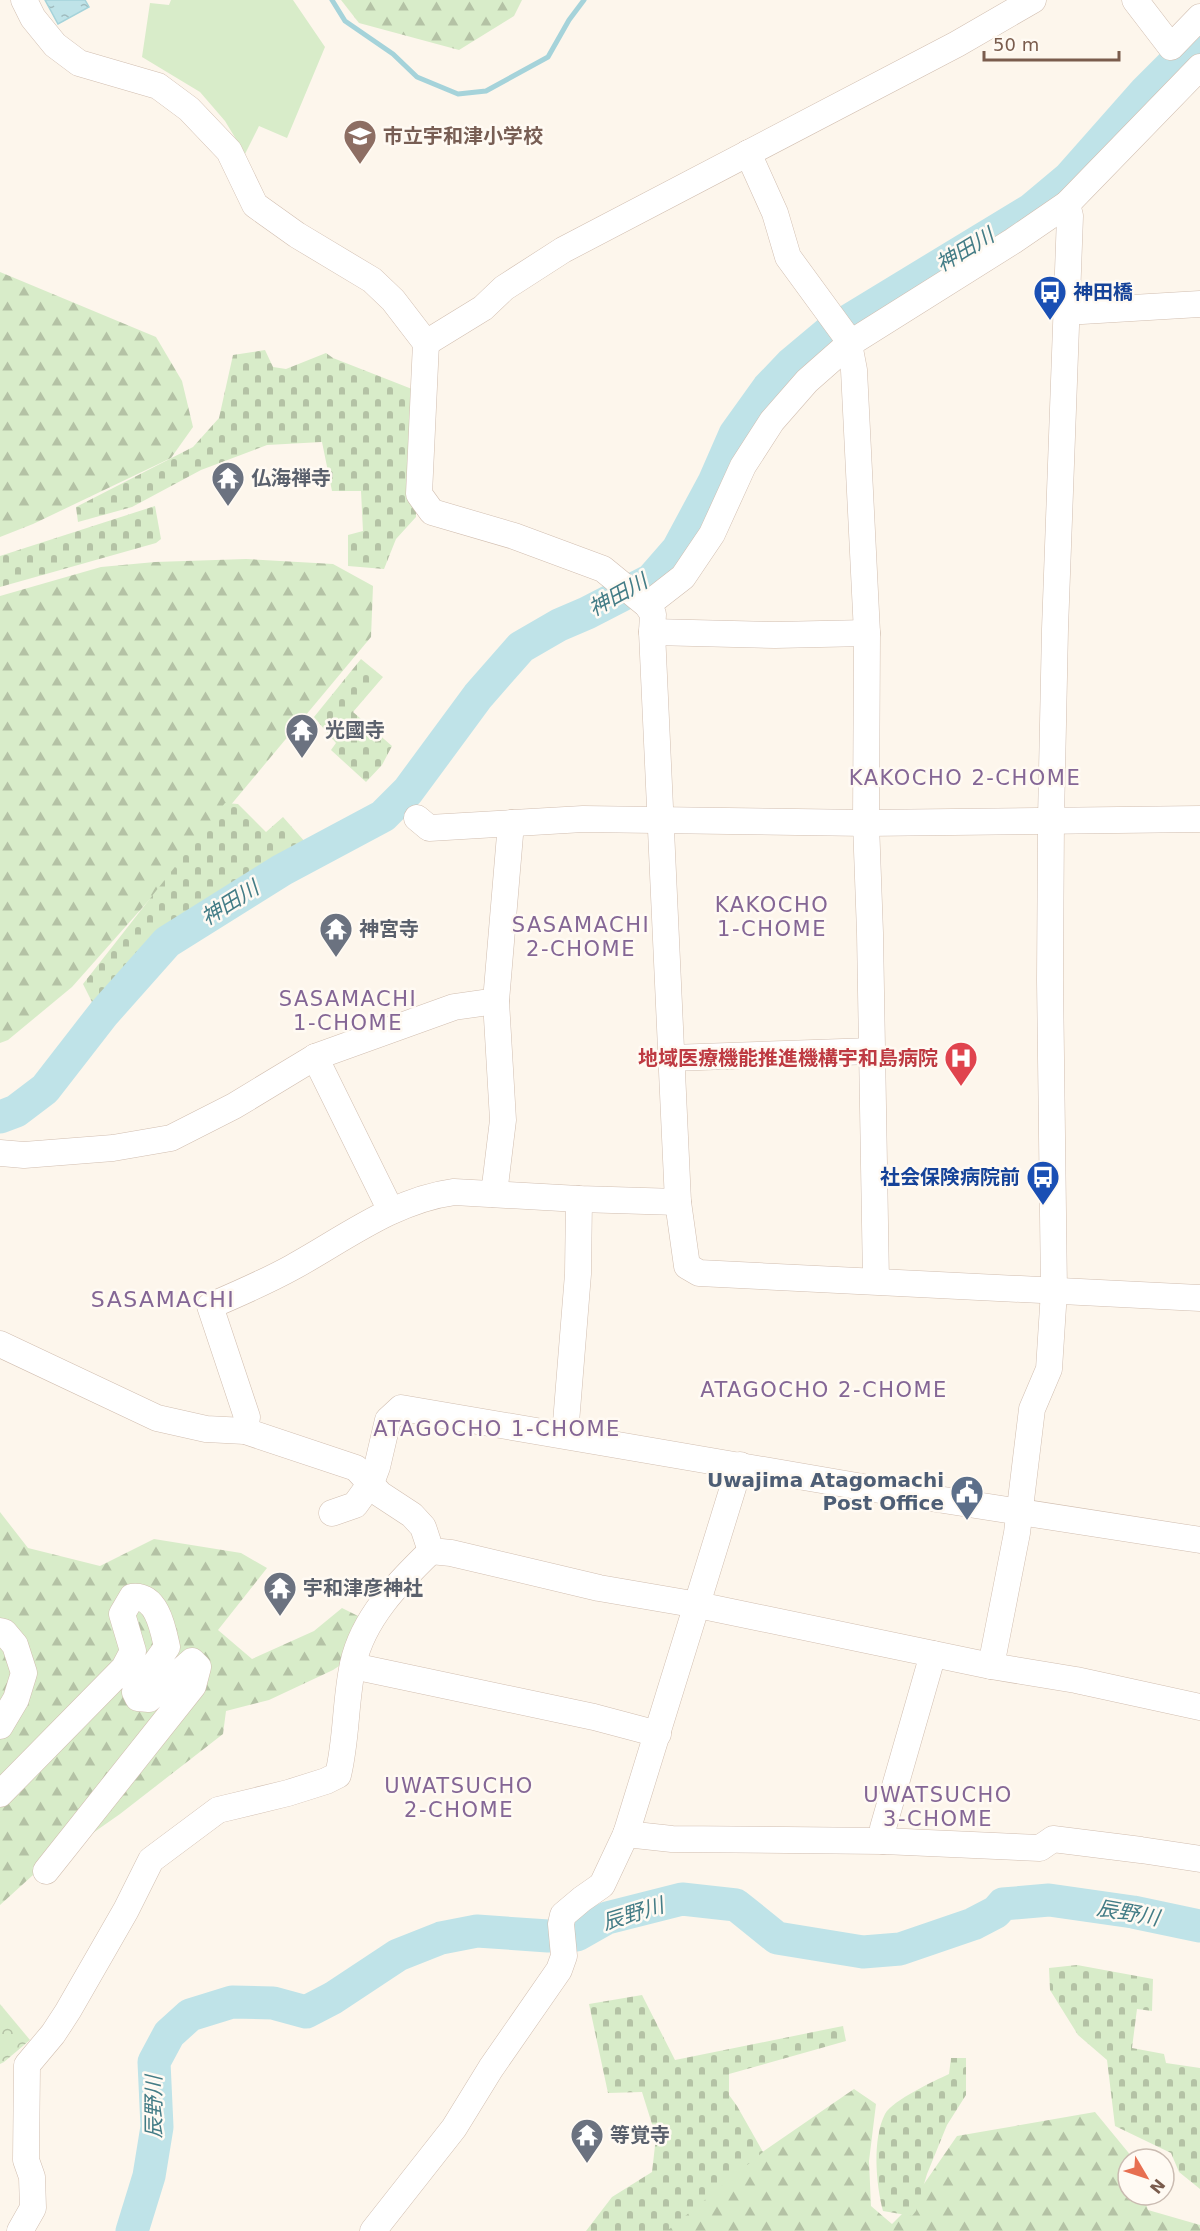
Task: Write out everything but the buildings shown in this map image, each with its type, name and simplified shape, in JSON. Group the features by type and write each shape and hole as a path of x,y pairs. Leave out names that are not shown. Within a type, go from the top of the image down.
{"street":[{"path":"24,0 33,18 55,45 79,63 158,86 189,109 229,151 255,205 297,235 372,280 393,300 426,343 418,494 432,512 514,536 603,569 637,597 653,614 678,1202 687,1266 699,1273 1200,1298"},
{"path":"426,343 483,308 504,288 563,250 767,141 957,44 1033,0"},
{"path":"1135,0 1171,47 1200,18"},
{"path":"637,597 683,577 712,534 743,466 771,421 807,381 843,334 1013,241 1067,204 1200,66"},
{"path":"748,153 775,213 788,257 843,334 854,370 867,633 866,823 876,1281"},
{"path":"991,1666 1017,1533 1032,1409 1049,1369 1054,1291 1050,980 1051,819 1065,312 1070,216 1067,204"},
{"path":"1065,312 1200,304"},
{"path":"652,632 775,635 867,633"},
{"path":"417,818 429,828 583,819 866,823 1200,819"},
{"path":"494,1194 503,1120 496,1002 511,823"},
{"path":"0,1153 24,1155 102,1149 171,1138 234,1106 315,1057 454,1007 496,1002"},
{"path":"671,1058 872,1051"},
{"path":"315,1057 391,1211"},
{"path":"245,1431 247,1417 210,1306 292,1267 391,1211 435,1194 454,1192 678,1202"},
{"path":"565,1435 578,1274 579,1199"},
{"path":"0,1344 157,1418 206,1429 245,1431 356,1468 380,1494 412,1515 423,1527 430,1551"},
{"path":"332,1513 355,1505 371,1483 388,1420 401,1408 886,1491 1200,1540"},
{"path":"373,2231 454,2128 491,2068 559,1970 564,1956 561,1924 563,1915 602,1885 627,1834 740,1465"},
{"path":"430,1551 450,1553 599,1588 698,1605 991,1666 1077,1680 1200,1707"},
{"path":"20,2231 33,2208 32,2177 26,2160 27,2065 53,2034 68,2011 126,1911 151,1860 218,1810 288,1793 338,1775 353,1666 358,1647 372,1619 405,1576 430,1551"},
{"path":"0,1794 124,1668 134,1651 122,1614 132,1597 138,1596 149,1600 161,1621 167,1647 135,1692 138,1698 149,1699 192,1661 198,1667 192,1686 46,1871"},
{"path":"0,1631 4,1632 15,1645 24,1673 16,1699 0,1726"},
{"path":"883,1841 883,1828 933,1654"},
{"path":"353,1666 594,1717 658,1734"},
{"path":"627,1834 672,1839 883,1841 1040,1848 1053,1839 1200,1859"}],"green space":[{"path":"171,0 293,0 325,47 287,138 259,126 245,154 225,121 200,92 142,57 150,3 169,5"},
{"path":"341,0 522,0 514,16 459,50 359,23"},
{"path":"0,272 156,337 182,381 193,427 171,458 33,524 0,537"},
{"path":"265,350 273,367 286,369 326,353 333,358 417,391 416,517 396,539 384,569 348,566 348,535 363,531 361,491 332,491 322,442 267,445 201,470 132,507 78,522 76,507 193,447 219,418 233,355"},
{"path":"155,506 161,539 156,543 0,587 0,556"},
{"path":"246,559 333,564 373,586 371,637 189,855 72,987 8,1040 0,1043 0,596 101,567 155,562"},
{"path":"361,659 383,677 353,712 392,746 382,765 366,782 331,750 336,743 314,717"},
{"path":"225,803 238,804 266,832 283,817 306,843 190,911 94,1006 83,984"},
{"path":"0,1512 28,1548 100,1566 154,1539 241,1553 267,1568 218,1630 252,1659 314,1631 342,1608 366,1620 348,1660 333,1670 269,1700 226,1711 223,1734 120,1814 33,1875 0,1905"},
{"path":"1077,1965 1153,1979 1152,2011 1137,2009 1132,2048 1164,2054 1166,2063 1200,2068 1200,2189 1179,2172 1176,2165 1176,2147 1159,2147 1115,2126 1107,2060 1078,2035 1050,1990 1049,1968"},
{"path":"642,1995 675,2060 843,2026 846,2041 729,2074 729,2095 763,2152 667,2231 586,2231 612,2197 652,2172 656,2137 642,2092 608,2093 589,2004"},
{"path":"0,2004 30,2040 0,2064"},
{"path":"951,2058 966,2058 966,2095 947,2125 927,2174 916,2211 912,2216 883,2211 876,2162 878,2136 885,2114 905,2097 949,2074"},
{"path":"854,2089 876,2104 869,2161 871,2206 892,2224 906,2210 957,2136 1095,2112 1124,2147 1116,2147 1116,2207 1147,2207 1148,2210 1200,2225 1200,2231 661,2231 761,2153"}],"water":[{"path":"45,0 85,0 89,7 58,24"}],"waterway":[{"path":"332,0 345,21 393,54 417,77 458,94 486,91 548,57 569,20 584,0"},
{"name":"神田川","path":"0,1117 16,1111 45,1089 104,1013 167,942 282,870 383,816 408,791 478,696 521,647 559,625 651,580 678,549 714,482 735,434 768,388 791,364 828,333 1032,209 1069,178 1145,92 1200,37"},
{"name":"辰野川","path":"132,2231 149,2176 157,2127 154,2062 169,2034 190,2015 232,2002 273,2003 306,2012 333,1998 398,1955 441,1938 477,1931 548,1936 577,1935 607,1918 682,1899 736,1905 777,1938 863,1952 900,1949 973,1924 996,1912 1003,1904 1049,1900 1133,1912 1200,1926"}],"place":[{"name":"市立宇和津小学校","path":"360,165"},
{"name":"神田橋","path":"1050,321"},
{"name":"仏海禅寺","path":"228,507"},
{"name":"光國寺","path":"302,759"},
{"name":"神宮寺","path":"336,958"},
{"name":"地域医療機能推進機構宇和島病院","path":"961,1087"},
{"name":"社会保険病院前","path":"1043,1206"},
{"name":"Uwajima Atagomachi Post Office","path":"967,1521"},
{"name":"宇和津彦神社","path":"280,1617"},
{"name":"等覚寺","path":"587,2164"}],"district":[{"name":"KAKOCHO 2-CHOME","path":"965,778"},
{"name":"KAKOCHO 1-CHOME","path":"772,917"},
{"name":"SASAMACHI 2-CHOME","path":"581,937"},
{"name":"SASAMACHI 1-CHOME","path":"348,1011"},
{"name":"SASAMACHI","path":"163,1299"},
{"name":"ATAGOCHO 2-CHOME","path":"824,1390"},
{"name":"ATAGOCHO 1-CHOME","path":"497,1429"},
{"name":"UWATSUCHO 2-CHOME","path":"459,1798"},
{"name":"UWATSUCHO 3-CHOME","path":"938,1807"}]}
